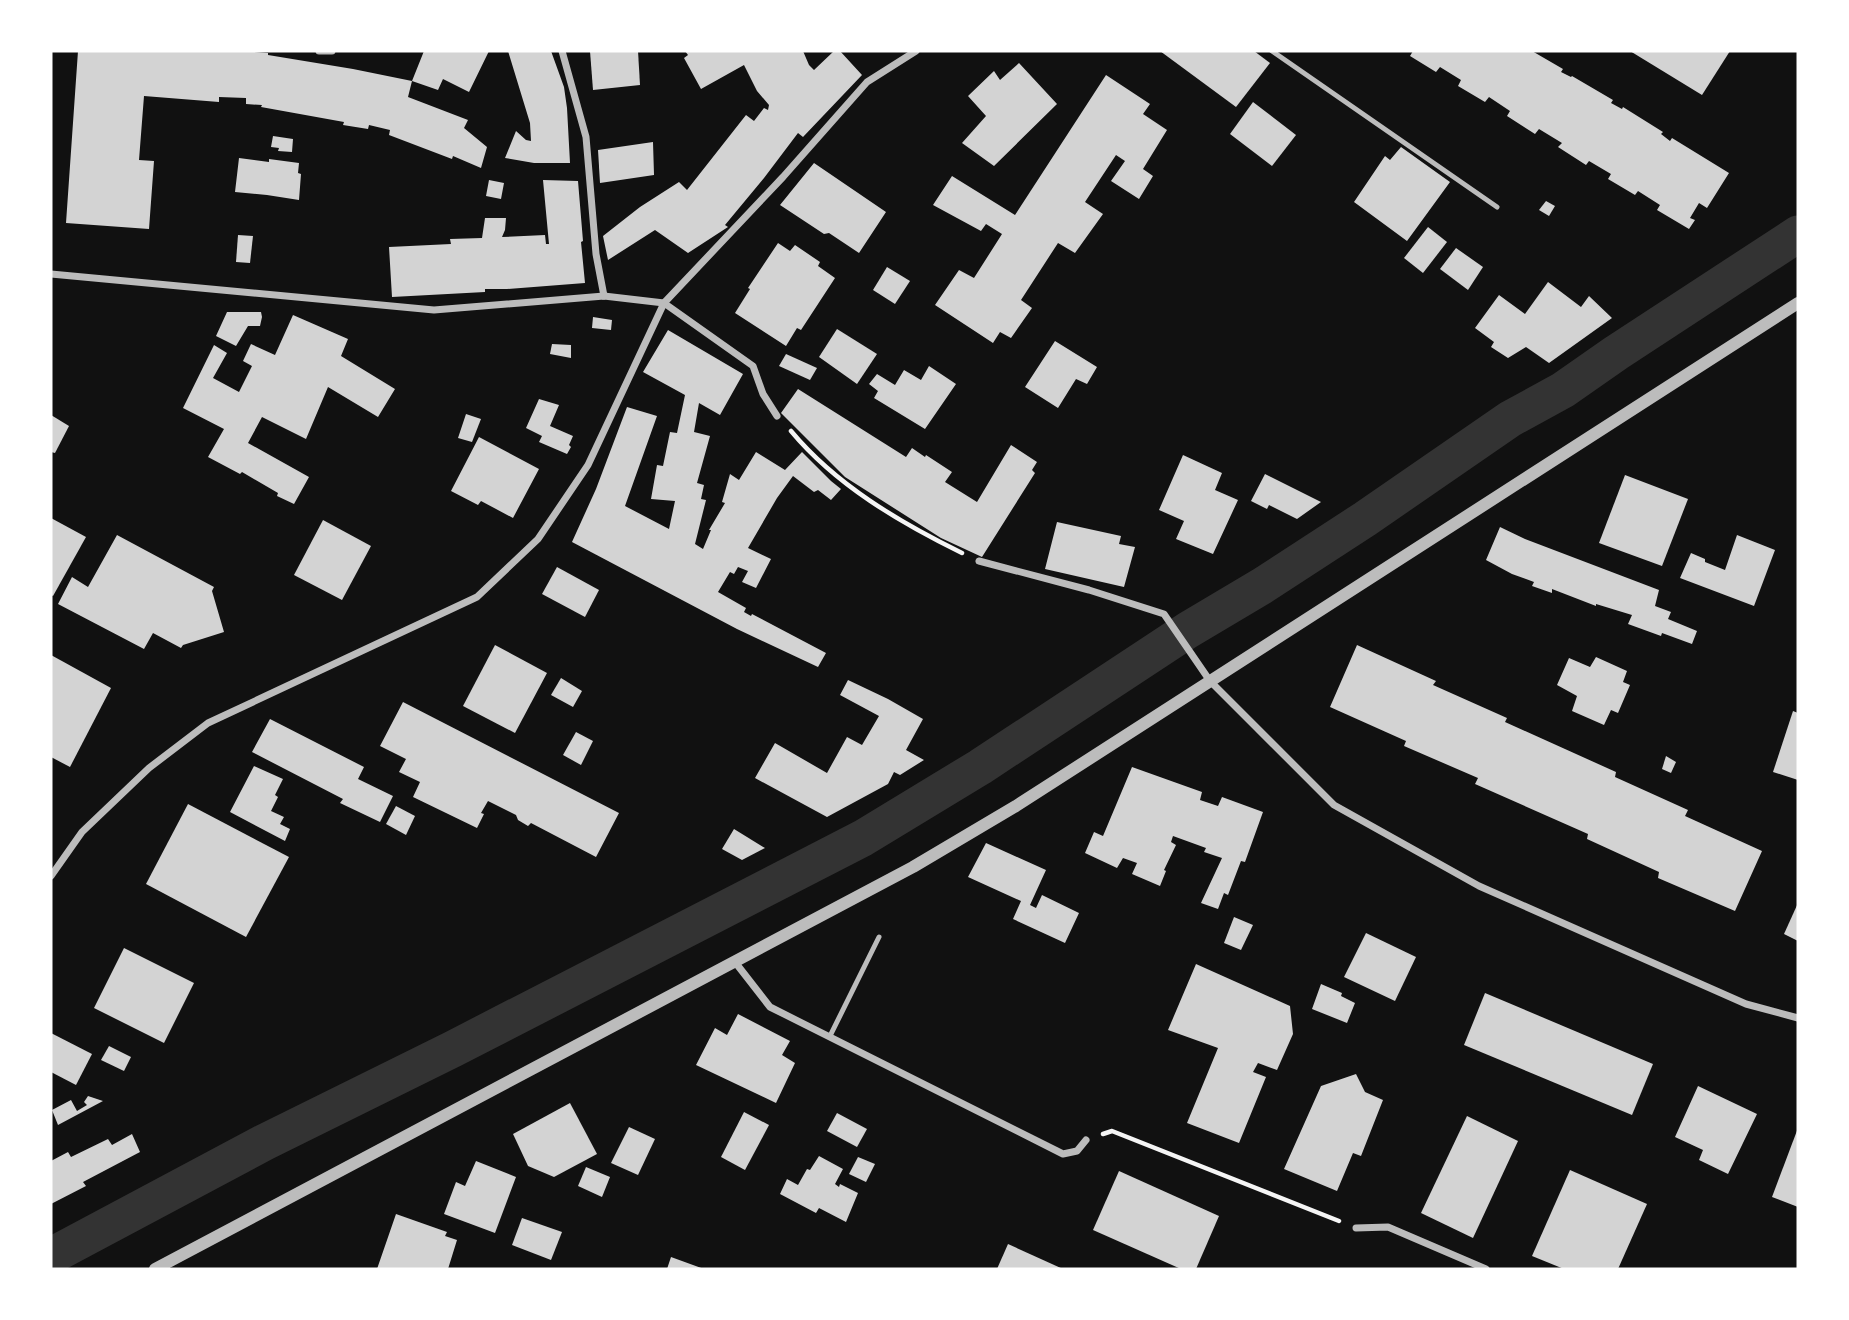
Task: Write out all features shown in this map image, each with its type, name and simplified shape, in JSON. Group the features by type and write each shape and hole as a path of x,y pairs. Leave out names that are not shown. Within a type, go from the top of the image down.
{"street":[{"path":"318,51 332,51"},
{"path":"562,51 586,137 596,254 604,296"},
{"path":"51,876 82,832 149,768 208,723 477,597 521,556 538,539 588,465 664,303 783,177 867,82 916,51"},
{"path":"51,274 434,310 604,296 664,303 753,366 763,394 777,416"},
{"path":"155,1269 925,860 1016,806 1798,303"},
{"path":"979,561 1089,590 1164,614 1210,681 1334,805 1479,886 1746,1004 1798,1018"},
{"path":"735,962 770,1007 1063,1154 1077,1151 1086,1140"},
{"path":"1356,1228 1388,1227 1486,1269"}],"lane":[{"path":"1272,51 1497,207"},
{"path":"830,1036 879,937"}],"path":[{"path":"777,416 836,477 918,531 979,561"},
{"path":"1086,1140 1112,1131 1356,1228"}],"building":[{"path":"78,51 268,53 412,81 408,97 468,120 464,128 487,147 481,168 389,135 390,130 369,125 368,129 343,125 344,122 246,104 246,98 219,97 219,102 144,96 139,160 154,161 149,229 66,223"},
{"path":"424,51 489,51 469,92 443,79 438,90 412,81"},
{"path":"508,51 551,51 564,87 570,163 534,163 505,158 516,131 531,141 530,123"},
{"path":"590,51 638,51 640,85 593,90"},
{"path":"685,51 803,51 814,70 834,51 840,51 862,75 803,137 798,133 725,225 728,227 688,253 655,230 608,260 603,236 640,207 679,182 687,190 746,115 754,121 764,108 768,110 769,105 757,91 744,65 701,89 684,58 688,55"},
{"path":"1160,51 1254,51 1270,63 1236,107"},
{"path":"1413,51 1532,51 1563,69 1561,72 1613,100 1611,103 1622,109 1623,107 1663,132 1661,134 1670,141 1672,138 1729,173 1707,208 1699,203 1690,218 1695,220 1689,229 1657,210 1660,205 1638,191 1635,195 1608,179 1611,174 1589,161 1586,165 1558,147 1562,143 1539,129 1535,134 1507,116 1510,111 1489,97 1485,102 1458,86 1461,80 1440,67 1436,72 1410,56"},
{"path":"1630,51 1730,51 1702,95"},
{"path":"1019,63 1057,104 994,166 962,143 986,116 968,96 994,71 1000,80"},
{"path":"1106,75 1150,104 1143,114 1167,130 1143,169 1153,176 1139,199 1111,181 1125,161 1116,155 1085,202 1103,214 1075,253 1058,243 1021,300 1032,308 1011,338 1000,332 993,343 935,305 959,270 974,278 1002,234 986,224 981,231 933,205 952,176 1015,215"},
{"path":"1253,102 1296,135 1272,166 1230,134"},
{"path":"273,136 293,139 292,152 278,151 279,148 271,147"},
{"path":"653,142 654,175 600,183 598,150"},
{"path":"1401,147 1450,182 1407,241 1354,202 1385,156 1390,160"},
{"path":"239,158 299,163 299,200 235,192"},
{"path":"814,163 886,212 859,253 780,205"},
{"path":"489,180 504,183 501,199 486,196"},
{"path":"543,180 578,181 585,283 392,297 389,247 451,244 450,239 482,238 485,218 506,218 502,237 545,235 546,244 549,244"},
{"path":"1546,201 1555,206 1549,216 1539,210"},
{"path":"1428,227 1447,242 1423,273 1404,258"},
{"path":"238,235 253,236 250,263 236,262"},
{"path":"778,243 790,251 795,245 820,262 818,266 835,278 801,330 797,328 786,346 735,313"},
{"path":"1456,248 1483,267 1468,290 1440,269"},
{"path":"887,267 910,281 895,304 873,290"},
{"path":"1548,282 1581,307 1589,296 1612,318 1549,363 1526,347 1508,358 1491,347 1494,342 1475,328 1499,295 1525,314"},
{"path":"227,312 261,312 260,326 248,326 236,346 216,336"},
{"path":"293,315 348,339 341,356 395,389 378,417 328,387 306,439 262,417 248,443 309,477 294,504 242,472 240,474 208,457 224,429 183,408 214,345 227,353 213,378 239,392 252,366 243,361 251,344 275,355"},
{"path":"593,317 612,320 611,330 592,328"},
{"path":"837,329 877,354 857,384 819,357"},
{"path":"668,330 743,374 720,415 699,403 694,432 710,436 697,483 704,485 701,499 706,500 695,544 703,549 709,530 725,503 722,502 730,474 739,480 756,452 785,470 802,452 841,489 831,500 818,490 814,492 793,476 748,548 771,559 756,588 742,582 748,571 738,567 734,574 730,572 718,592 746,608 744,612 751,616 752,614 826,653 818,667 737,629 572,542 596,489 627,407 657,416 625,506 669,529 675,501 651,499 657,465 663,466 670,432 677,433 685,395 643,372"},
{"path":"1055,341 1097,367 1087,384 1076,379 1058,408 1025,387"},
{"path":"552,344 571,345 571,358 550,354"},
{"path":"786,354 817,368 810,380 779,366"},
{"path":"929,366 956,384 925,429 874,398 878,391 869,384 877,374 895,385 904,370 921,380"},
{"path":"798,389 906,457 912,448 925,457 926,455 952,472 945,482 977,502 1011,445 1037,462 1032,470 1035,473 982,557 941,538 845,477 781,413"},
{"path":"539,399 559,405 550,426 573,436 567,454 539,442 542,436 526,428"},
{"path":"466,414 481,419 472,442 458,438"},
{"path":"51,415 69,426 55,453 51,452"},
{"path":"479,437 539,469 513,518 481,501 478,505 451,491"},
{"path":"1183,455 1222,473 1215,490 1238,500 1213,554 1176,539 1184,521 1159,510"},
{"path":"1265,474 1321,502 1297,519 1269,505 1267,509 1251,501"},
{"path":"1625,475 1688,499 1662,566 1599,543"},
{"path":"51,518 86,537 53,596 51,595"},
{"path":"323,520 371,546 342,600 294,575"},
{"path":"1057,522 1121,536 1119,544 1135,547 1124,587 1045,569"},
{"path":"1500,527 1659,590 1655,606 1671,612 1668,619 1697,631 1692,644 1628,624 1632,615 1596,606 1552,589 1552,593 1532,586 1534,582 1486,560"},
{"path":"117,535 214,587 212,591 224,632 183,645 181,648 153,633 144,649 58,604 72,577 88,587"},
{"path":"1737,535 1775,550 1754,606 1680,578 1691,553 1725,570"},
{"path":"557,567 599,590 585,617 542,594"},
{"path":"495,645 547,673 515,733 463,706"},
{"path":"1357,645 1436,681 1433,685 1507,718 1505,722 1616,772 1615,777 1688,810 1685,816 1762,851 1735,911 1658,878 1659,872 1587,839 1588,834 1475,784 1478,778 1404,746 1406,741 1330,707"},
{"path":"51,655 111,688 70,767 51,757"},
{"path":"1596,657 1627,671 1623,682 1630,685 1618,713 1611,710 1604,725 1572,711 1577,696 1557,685 1569,658 1590,667"},
{"path":"561,678 582,691 573,707 551,695"},
{"path":"848,680 923,719 906,750 924,760 900,775 894,772 888,784 827,817 755,778 775,743 827,773 847,737 862,745 879,716 840,695"},
{"path":"403,702 619,813 596,857 531,823 528,826 518,820 516,815 488,801 477,828 413,797 420,782 399,772 406,759 380,746"},
{"path":"1793,711 1798,713 1798,780 1773,772"},
{"path":"270,719 364,767 358,779 393,796 380,822 340,803 343,799 252,752"},
{"path":"576,732 593,741 581,765 563,755"},
{"path":"1666,756 1676,762 1671,773 1662,769"},
{"path":"254,766 283,779 271,811 284,817 280,824 290,829 285,841 230,812"},
{"path":"1132,767 1202,792 1200,800 1218,806 1222,797 1263,812 1245,862 1241,861 1228,895 1224,893 1218,909 1201,903 1222,858 1204,852 1206,848 1173,836 1171,842 1176,845 1160,886 1132,874 1137,863 1123,858 1117,868 1085,853 1094,832 1103,836"},
{"path":"188,804 289,857 246,937 146,884"},
{"path":"396,806 415,816 406,835 386,824"},
{"path":"734,829 765,848 742,860 722,849"},
{"path":"986,843 1046,870 1030,905 1036,908 1042,895 1079,913 1065,943 1013,919 1021,901 968,877"},
{"path":"1798,903 1798,941 1784,934"},
{"path":"1234,917 1253,925 1241,950 1224,943"},
{"path":"1366,933 1416,957 1395,1001 1344,977"},
{"path":"124,948 194,983 164,1043 94,1008"},
{"path":"1196,964 1290,1006 1293,1034 1277,1070 1258,1063 1253,1072 1266,1077 1239,1143 1187,1123 1218,1048 1168,1030"},
{"path":"1321,984 1342,993 1341,996 1355,1003 1347,1023 1312,1009"},
{"path":"1485,993 1653,1064 1632,1115 1464,1045"},
{"path":"738,1014 790,1041 782,1055 795,1063 776,1103 696,1065 715,1028 727,1035"},
{"path":"51,1033 92,1054 76,1085 51,1072"},
{"path":"109,1046 131,1057 124,1071 101,1060"},
{"path":"1356,1074 1365,1092 1383,1100 1361,1156 1353,1153 1337,1191 1284,1169 1321,1086"},
{"path":"1698,1086 1757,1114 1728,1174 1699,1160 1703,1150 1675,1137"},
{"path":"88,1096 103,1101 58,1125 52,1110 71,1100 77,1111 87,1105 84,1102"},
{"path":"570,1103 597,1154 554,1177 528,1166 513,1134"},
{"path":"744,1112 769,1125 745,1170 721,1157"},
{"path":"837,1113 867,1129 857,1147 827,1131"},
{"path":"1467,1116 1518,1141 1473,1238 1421,1213"},
{"path":"629,1127 655,1139 638,1175 611,1163"},
{"path":"1798,1128 1798,1207 1772,1197"},
{"path":"132,1134 140,1152 83,1182 86,1186 51,1204 51,1161 68,1152 71,1157 108,1139 112,1145"},
{"path":"819,1156 843,1169 835,1184 858,1193 846,1222 819,1208 816,1213 780,1194 787,1179 798,1185"},
{"path":"858,1157 875,1164 866,1182 849,1174"},
{"path":"476,1161 516,1177 495,1233 444,1214 456,1182 465,1186"},
{"path":"586,1167 610,1177 602,1197 578,1186"},
{"path":"1570,1170 1647,1204 1618,1269 1564,1269 1532,1256"},
{"path":"1119,1171 1219,1216 1196,1269 1181,1269 1093,1230"},
{"path":"396,1214 447,1232 445,1236 457,1240 448,1269 377,1269"},
{"path":"522,1218 562,1232 551,1260 512,1245"},
{"path":"1008,1244 1063,1269 997,1269"},
{"path":"671,1257 704,1269 667,1269"}],"waterway":[{"path":"51,1256 265,1142 453,1049 863,838 980,767 1188,630 1262,586 1510,419 1563,390 1798,234"}]}
